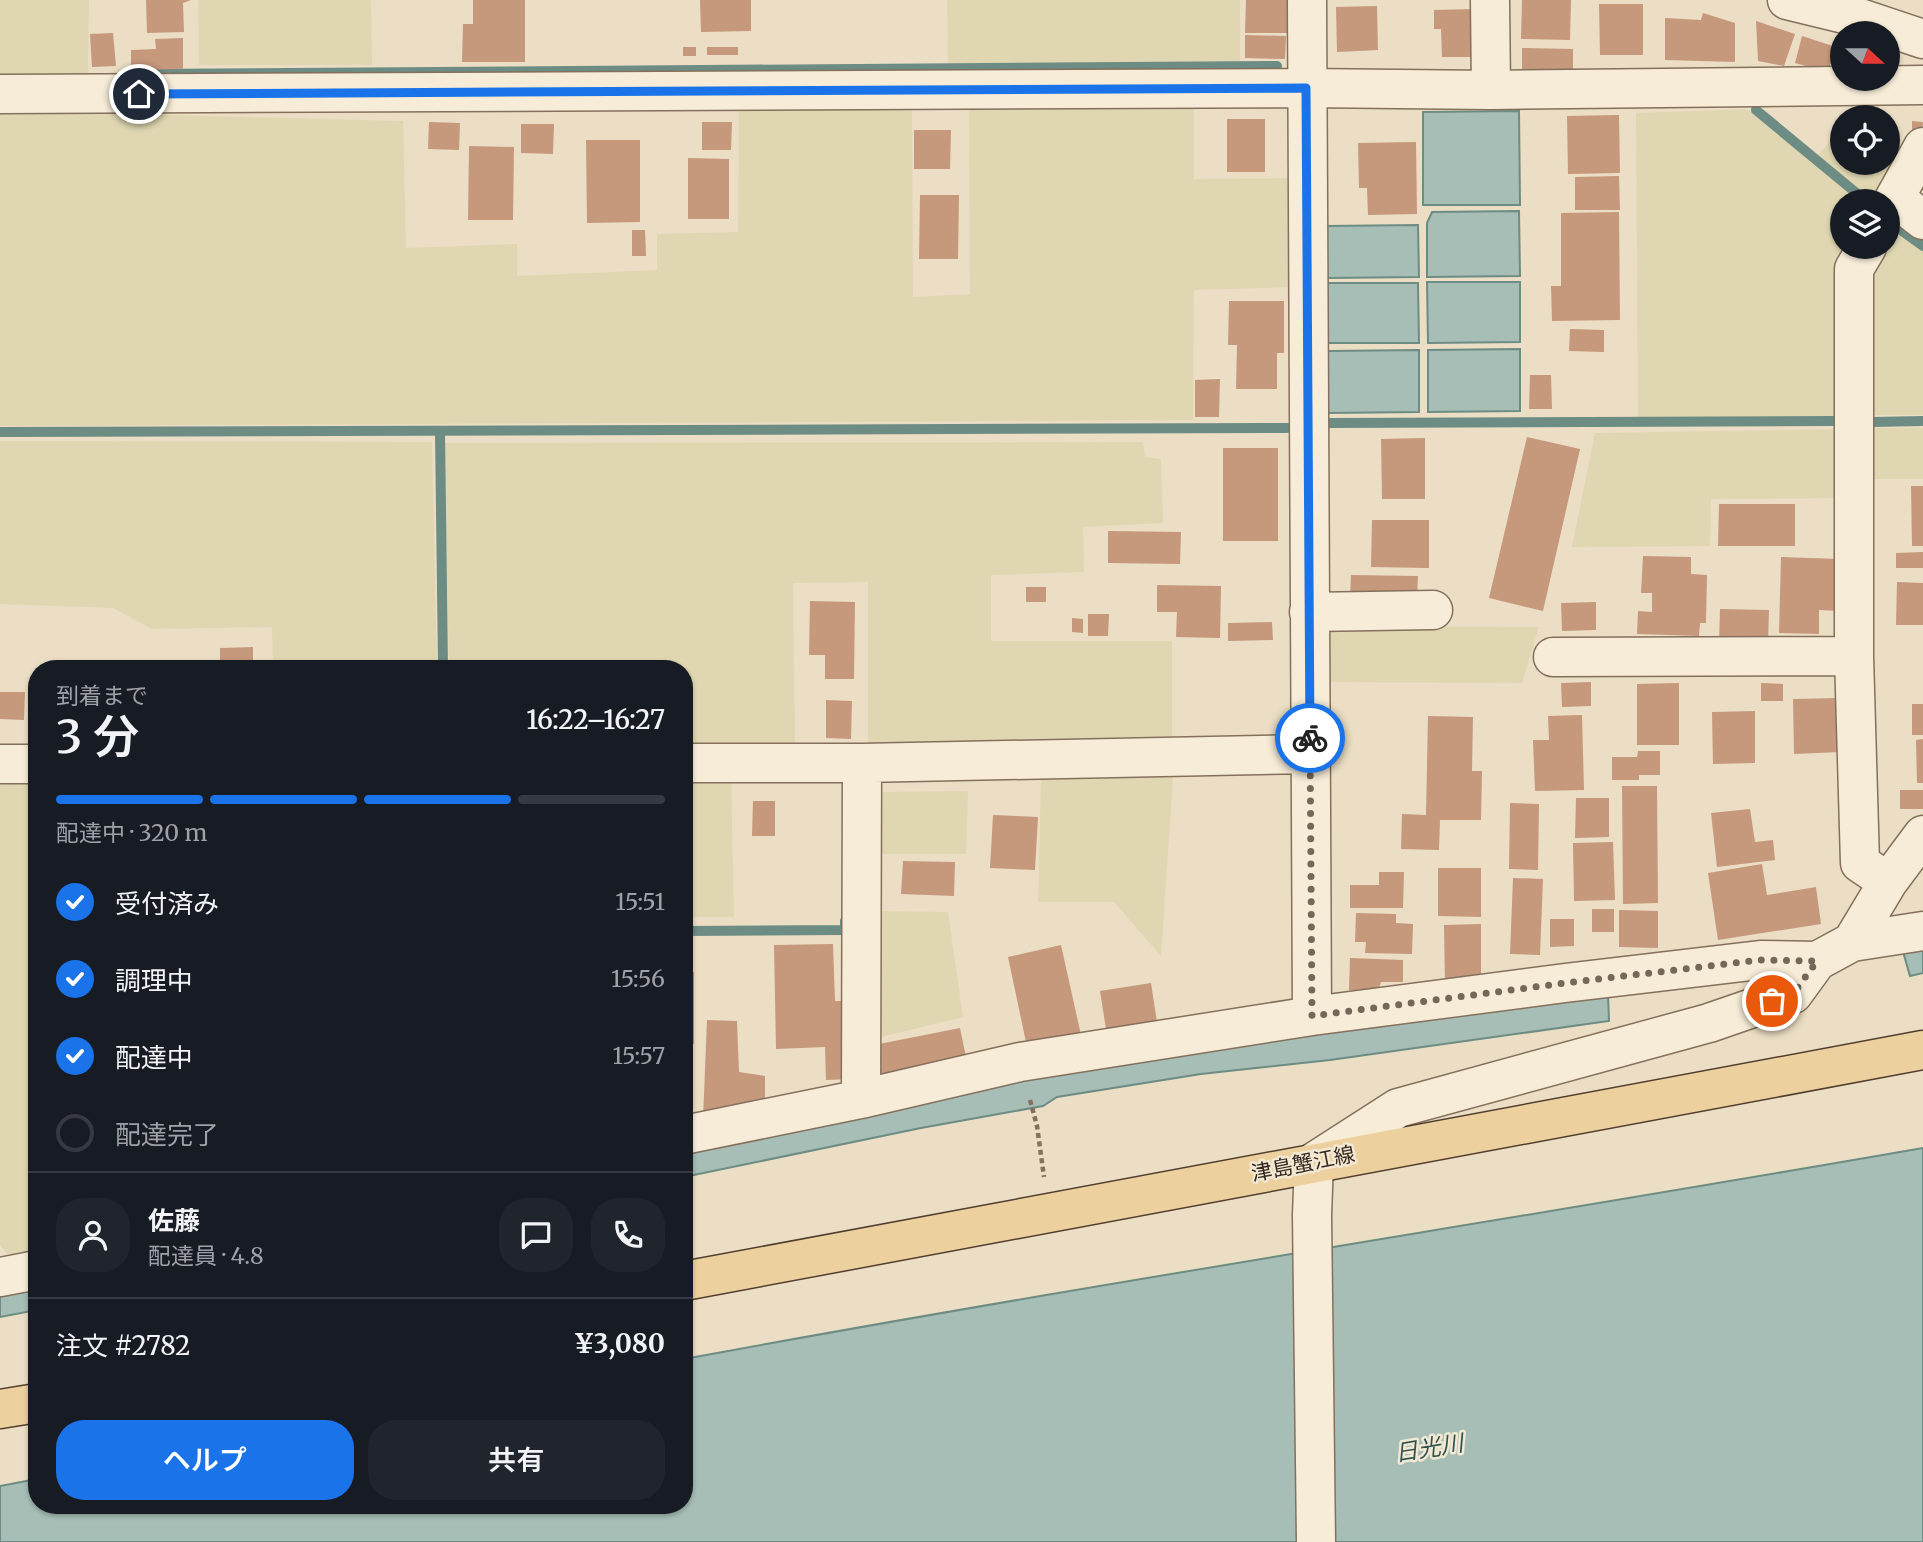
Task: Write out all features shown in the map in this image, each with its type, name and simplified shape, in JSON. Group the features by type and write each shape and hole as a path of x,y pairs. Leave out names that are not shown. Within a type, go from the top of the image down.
{"main road":[{"name":"津島蟹江線","path":"693,1279 1923,1050"},
{"path":"0,1409 28,1404"}],"street":[{"path":"1307,0 1312,1016"},
{"path":"1490,0 1491,90"},
{"path":"1787,0 1857,17 1923,39"},
{"path":"0,94 1306,88 1491,90 1923,85"},
{"path":"1902,209 1923,147"},
{"path":"1860,259 1854,269 1854,656 1860,863 1888,882"},
{"path":"1309,612 1433,610"},
{"path":"1553,657 1854,656"},
{"path":"693,763 862,763 1310,754"},
{"path":"861,1099 862,763"},
{"path":"0,764 28,764"},
{"path":"1852,942 1888,882 1923,835"},
{"path":"1316,1542 1312,1215 1314,1162 1398,1108 1709,1023 1793,994 1817,961 1852,942 1923,931"},
{"path":"693,1133 861,1099 1020,1062 1312,1016 1747,962 1817,961"},
{"path":"0,1277 28,1272"}],"path":[{"path":"1037,1126 1049,1212"}],"shaded area":[{"path":"0,0 89,0 88,81 0,81"},
{"path":"198,0 371,0 372,65 199,65"},
{"path":"947,0 1240,0 1240,63 948,66"},
{"path":"739,105 912,105 913,297 970,294 969,106 1194,108 1194,179 1290,178 1293,287 1194,290 1193,420 0,426 0,111 403,121 406,248 517,244 517,276 657,270 657,234 738,232"},
{"path":"1747,109 1844,189 1830,189 1830,259 1849,259 1841,417 1638,417 1636,113"},
{"path":"1830,142 1830,166 1817,156"},
{"path":"1841,175 1885,175 1878,189 1858,189"},
{"path":"1900,234 1923,251 1923,415 1874,415 1869,284 1881,259 1900,259"},
{"path":"1873,428 1923,428 1923,479 1872,479"},
{"path":"1839,429 1839,498 1711,499 1710,546 1572,547 1595,433"},
{"path":"0,441 432,442 437,660 273,660 272,627 152,629 113,608 0,604"},
{"path":"1143,442 1145,457 1161,459 1163,523 1083,527 1084,572 991,575 991,641 1172,641 1172,742 868,756 868,582 793,583 795,750 693,751 693,660 449,660 444,443"},
{"path":"1329,626 1539,627 1522,683 1327,682"},
{"path":"731,776 734,917 693,917 693,777"},
{"path":"1041,777 1173,777 1161,956 1114,902 1038,902"},
{"path":"28,780 28,1254 20,1256 6,1253 0,1245 0,785 5,781"},
{"path":"968,791 966,854 878,854 877,792"},
{"path":"874,911 948,912 963,1017 869,1040"}],"water":[{"path":"1519,111 1520,205 1423,205 1423,112"},
{"path":"1519,211 1520,276 1427,277 1427,223 1432,212"},
{"path":"1418,225 1419,277 1327,278 1326,226"},
{"path":"1427,282 1520,282 1520,342 1428,343"},
{"path":"1327,283 1418,283 1419,343 1327,343"},
{"path":"1520,349 1520,411 1428,412 1428,350"},
{"path":"1419,350 1419,412 1328,413 1328,351"},
{"path":"1923,945 1923,973 1910,976 1902,948"},
{"path":"1608,994 1609,1021 1330,1060 1201,1074 1057,1097 1043,1106 693,1175 693,1148 1122,1056"},
{"name":"日光川","path":"1923,1148 1923,1542 0,1542 0,1486 28,1481 28,1514 693,1514 693,1357 993,1304"},
{"path":"28,1286 28,1312 0,1317 0,1291"}],"building":[{"path":"146,0 191,0 183,3 184,32 147,33"},
{"path":"473,0 525,0 525,62 462,62 463,24 473,24"},
{"path":"700,0 751,0 751,31 701,32"},
{"path":"1246,0 1290,0 1290,33 1245,33"},
{"path":"1522,0 1571,0 1570,40 1521,39"},
{"path":"1599,4 1643,4 1643,55 1600,55"},
{"path":"1377,6 1378,50 1337,52 1336,7"},
{"path":"1474,9 1474,57 1442,57 1441,29 1434,29 1434,10"},
{"path":"1703,13 1735,23 1735,62 1665,60 1665,18 1701,20"},
{"path":"1756,21 1795,34 1784,66 1758,61"},
{"path":"113,33 116,66 92,67 90,34"},
{"path":"1245,35 1286,36 1285,59 1245,58"},
{"path":"1802,36 1830,45 1828,72 1795,63"},
{"path":"183,38 183,69 131,70 131,50 156,49 155,39"},
{"path":"683,47 696,47 696,56 683,56"},
{"path":"707,47 738,47 738,55 707,55"},
{"path":"1522,48 1573,49 1573,76 1522,76"},
{"path":"1619,115 1620,173 1568,174 1567,116"},
{"path":"1227,119 1265,119 1265,172 1227,172"},
{"path":"1912,121 1923,122 1922,132 1912,132"},
{"path":"429,122 460,123 459,150 428,149"},
{"path":"702,122 732,122 731,150 702,150"},
{"path":"521,124 554,124 553,154 521,153"},
{"path":"914,130 951,130 950,169 914,169"},
{"path":"586,140 640,140 640,222 587,223"},
{"path":"1416,142 1417,214 1368,215 1367,188 1359,188 1358,143"},
{"path":"469,146 514,147 513,220 468,220"},
{"path":"688,158 729,159 729,219 688,219"},
{"path":"1619,176 1620,210 1575,210 1575,177"},
{"path":"920,195 959,195 958,259 919,259"},
{"path":"1619,212 1620,320 1552,321 1551,286 1561,286 1561,213"},
{"path":"632,230 645,230 646,256 632,256"},
{"path":"1229,301 1284,301 1284,353 1277,353 1277,389 1236,389 1237,345 1228,345"},
{"path":"1570,329 1604,330 1604,352 1569,351"},
{"path":"1530,375 1551,375 1552,409 1529,409"},
{"path":"1220,379 1219,417 1195,417 1195,380"},
{"path":"1527,437 1580,449 1543,611 1489,598"},
{"path":"1425,438 1425,499 1382,499 1381,439"},
{"path":"1223,448 1278,448 1278,541 1223,541"},
{"path":"1911,486 1923,486 1923,546 1912,546"},
{"path":"1719,504 1795,504 1795,546 1718,546"},
{"path":"1372,520 1429,520 1429,568 1371,567"},
{"path":"1108,531 1181,532 1180,564 1108,563"},
{"path":"1923,552 1923,568 1896,568 1896,553"},
{"path":"1643,556 1691,557 1691,574 1707,575 1706,623 1700,623 1699,636 1637,634 1638,611 1652,612 1652,593 1641,593"},
{"path":"1781,557 1839,559 1838,611 1819,610 1819,634 1779,633"},
{"path":"1351,575 1418,576 1417,598 1350,597"},
{"path":"1897,582 1923,583 1923,625 1896,625"},
{"path":"1157,585 1221,586 1220,638 1176,637 1177,612 1157,612"},
{"path":"1026,587 1046,587 1046,602 1026,602"},
{"path":"810,601 855,602 854,679 825,679 825,655 809,655"},
{"path":"1596,602 1596,630 1562,631 1561,603"},
{"path":"1720,609 1769,610 1768,644 1719,644"},
{"path":"1088,614 1109,614 1108,636 1088,636"},
{"path":"1072,618 1083,619 1083,633 1072,632"},
{"path":"1272,622 1273,640 1228,641 1228,623"},
{"path":"253,647 253,660 220,660 220,648"},
{"path":"1591,682 1591,706 1562,707 1561,683"},
{"path":"1679,683 1679,745 1637,745 1637,684"},
{"path":"1761,683 1783,684 1783,701 1761,701"},
{"path":"0,692 25,692 24,720 0,719"},
{"path":"1840,698 1840,752 1794,754 1793,699"},
{"path":"826,700 852,701 851,739 826,738"},
{"path":"1912,704 1923,704 1923,735 1912,735"},
{"path":"1755,711 1755,763 1713,764 1712,712"},
{"path":"1582,715 1584,790 1535,791 1533,740 1549,740 1548,716"},
{"path":"1428,716 1473,717 1472,771 1482,771 1481,820 1440,820 1439,850 1401,849 1402,814 1426,815"},
{"path":"1923,739 1923,783 1917,783 1916,740"},
{"path":"1638,751 1660,751 1660,775 1639,775 1639,780 1612,780 1612,757 1637,757"},
{"path":"1622,786 1657,786 1658,903 1623,904"},
{"path":"1900,790 1923,790 1923,809 1900,809"},
{"path":"1576,798 1609,798 1609,837 1575,838"},
{"path":"753,801 775,801 775,836 752,836"},
{"path":"1510,803 1539,804 1538,870 1509,869"},
{"path":"1750,809 1755,842 1773,840 1775,860 1717,867 1711,813"},
{"path":"993,815 1038,817 1035,870 990,868"},
{"path":"1613,842 1615,900 1574,901 1573,843"},
{"path":"903,861 955,862 954,896 901,894"},
{"path":"1762,864 1767,895 1816,887 1821,924 1718,940 1708,873"},
{"path":"1438,868 1481,868 1481,917 1438,916"},
{"path":"1379,872 1404,872 1403,908 1350,908 1350,885 1379,885"},
{"path":"1513,878 1543,879 1540,955 1510,954"},
{"path":"1592,909 1614,909 1614,932 1592,932"},
{"path":"1619,910 1658,911 1658,948 1619,947"},
{"path":"1356,913 1396,914 1396,923 1413,924 1412,954 1365,953 1366,942 1355,942"},
{"path":"1550,919 1574,919 1574,946 1550,947"},
{"path":"1481,924 1481,985 1445,985 1444,925"},
{"path":"833,944 835,1001 848,1001 850,1079 826,1080 825,1047 776,1049 774,945"},
{"path":"1061,945 1081,1035 1027,1047 1008,957"},
{"path":"1350,958 1403,960 1403,982 1381,982 1378,991 1349,990"},
{"path":"693,972 694,972 693,1044"},
{"path":"1151,983 1157,1022 1106,1029 1100,991"},
{"path":"707,1020 737,1021 739,1072 765,1076 765,1110 703,1119"},
{"path":"960,1028 966,1057 880,1075 874,1045"}],"waterway":[{"path":"143,74 1277,66"},
{"path":"1756,110 1851,189"},
{"path":"1900,229 1923,246"},
{"path":"1330,423 1834,421"},
{"path":"1873,422 1923,421"},
{"path":"0,432 1287,428"},
{"path":"440,431 443,660"},
{"path":"693,931 845,930 845,921"}],"way so far":[{"path":"1310,738 1312,1016 1760,960 1817,961 1793,994 1772,1001"}],"route":[{"path":"139,94 1306,88 1310,738"}]}
